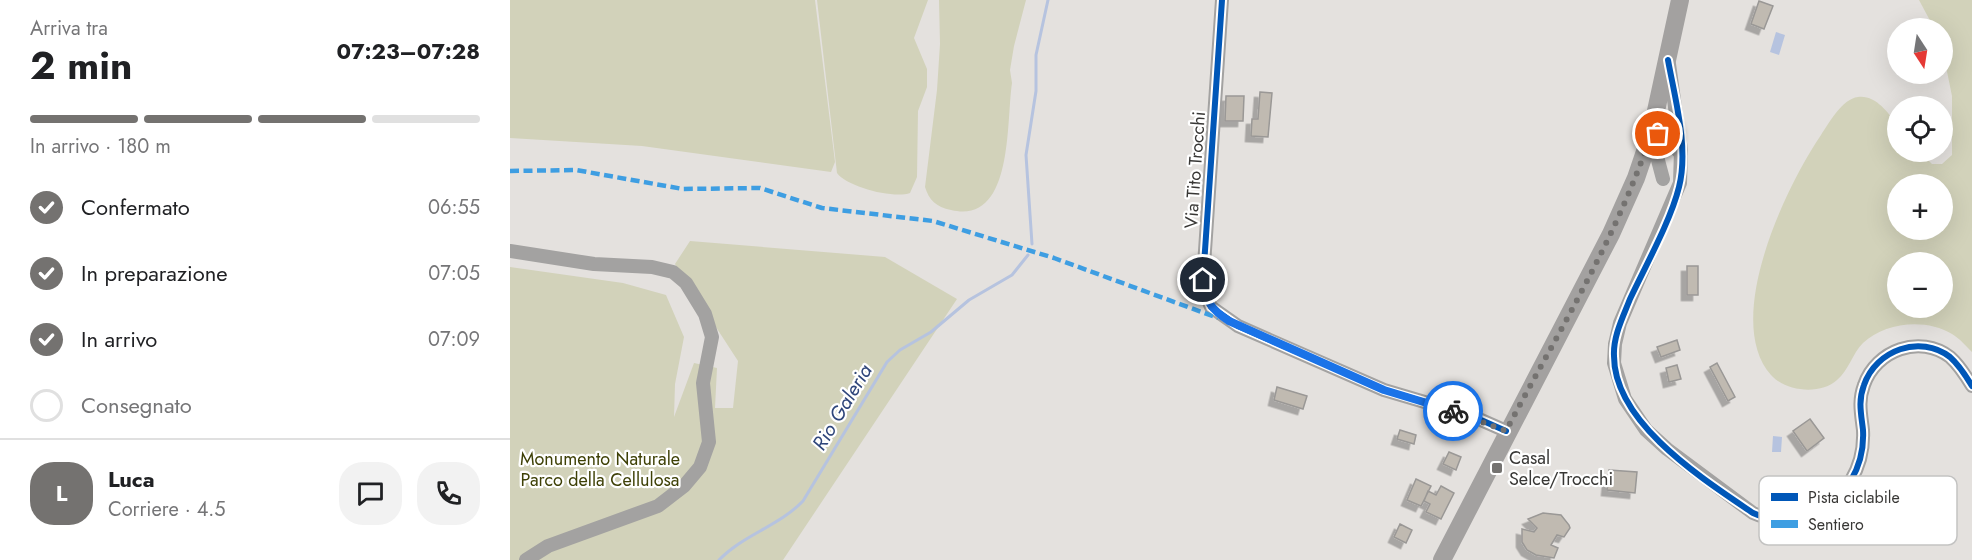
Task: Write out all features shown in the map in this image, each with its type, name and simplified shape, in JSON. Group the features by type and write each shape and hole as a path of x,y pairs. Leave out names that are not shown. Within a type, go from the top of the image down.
{"main road":[{"path":"1442,560 1506,431 1611,234 1636,178 1651,134 1680,0"}],"street":[{"name":"Via Tito Trocchi","path":"1221,0 1203,280 1206,297 1211,307 1238,326 1384,390 1472,416 1506,431"},
{"path":"1668,60 1681,154 1681,179 1677,195 1620,323 1613,356 1617,377 1632,412 1654,438 1759,514"},
{"path":"1677,195 1663,179 1651,134 1667,138 1681,154"},
{"path":"1636,178 1651,175 1663,179"},
{"path":"510,251 594,264 652,267 673,272 686,283 705,314 712,337 703,383 709,426 708,447 700,467 684,486 657,506 548,546 526,560"},
{"path":"1853,476 1862,447 1859,403 1863,387 1870,371 1888,354 1909,347 1934,348 1955,362 1972,386"}],"green space":[{"path":"510,0 815,0 835,162 831,172 642,146 510,138"},
{"path":"817,0 928,0 914,38 927,69 927,87 918,111 917,177 910,193 883,193 860,187 837,173"},
{"path":"939,0 1026,0 1010,70 1012,83 1003,167 996,187 986,202 971,210 951,210 937,205 925,187 937,90 940,44"},
{"path":"1919,0 1972,0 1972,352 1952,334 1942,329 1918,324 1906,325 1883,330 1863,343 1841,376 1830,385 1804,389 1794,388 1777,381 1771,375 1758,351 1753,321 1756,288 1764,254 1777,219 1792,186 1821,135 1836,112 1847,102 1864,97 1876,102 1887,112 1887,162 1942,164 1953,162 1952,96 1950,84 1953,84 1953,18 1929,18"},
{"name":"Monumento Naturale Parco della Cellulosa","path":"690,241 885,257 957,299 783,560 510,560 510,267 623,283 666,295 684,337 675,384 674,417 694,363 717,368 715,408 733,408 738,361 675,264"}],"water":[{"path":"1776,32 1785,35 1779,55 1770,52"},
{"path":"1773,436 1782,437 1781,452 1772,452"}],"building":[{"path":"1759,1 1773,6 1764,29 1751,24"},
{"path":"1260,92 1272,93 1268,137 1251,136 1252,119 1258,119"},
{"path":"1226,96 1244,96 1243,121 1225,121"},
{"path":"1687,266 1698,266 1698,295 1687,295"},
{"path":"1677,340 1680,350 1661,357 1657,347"},
{"path":"1717,363 1735,397 1728,401 1710,367"},
{"path":"1677,365 1681,379 1669,382 1666,368"},
{"path":"1277,387 1307,396 1303,409 1274,400"},
{"path":"1810,419 1824,438 1807,451 1793,431"},
{"path":"1400,430 1416,435 1414,444 1397,439"},
{"path":"1449,452 1461,457 1456,470 1443,464"},
{"path":"1609,470 1637,472 1635,493 1607,490"},
{"path":"1416,479 1431,486 1421,506 1407,500"},
{"path":"1441,486 1454,493 1441,519 1426,512 1430,504 1424,501 1428,491 1436,495"},
{"path":"1543,513 1561,515 1570,528 1564,537 1557,535 1551,545 1558,548 1554,558 1536,555 1527,550 1522,542 1522,529 1534,532 1537,528 1528,519"},
{"path":"1400,524 1412,530 1406,543 1394,537"}],"waterway":[{"name":"Rio Galeria","path":"1032,244 1026,155 1036,91 1036,55 1048,0"},
{"name":"Rio Galeria","path":"719,560 803,501 887,362 900,350 931,332 969,300 1012,275 1028,255"}],"marked path":[{"path":"510,171 576,170 683,189 760,188 822,208 933,221 1054,258 1218,318"}],"cycle path":[{"path":"1222,0 1203,280 1204,291 1211,307 1238,326 1384,390 1472,416 1506,431"},
{"path":"1668,60 1682,140 1682,172 1664,229 1630,299 1617,334 1614,356 1618,381 1629,404 1645,426 1665,447 1710,484 1759,516"},
{"path":"1853,476 1863,443 1860,407 1862,391 1870,373 1878,363 1900,349 1926,347 1938,350 1950,357 1972,386"}],"way so far":[{"path":"1453,411 1472,416 1506,431 1611,234 1636,178 1651,134 1658,134"}],"place":[{"name":"Casal Selce/Trocchi","path":"1497,468"}],"route":[{"path":"1203,280 1204,291 1211,307 1238,326 1277,341 1371,385 1453,411"}]}
